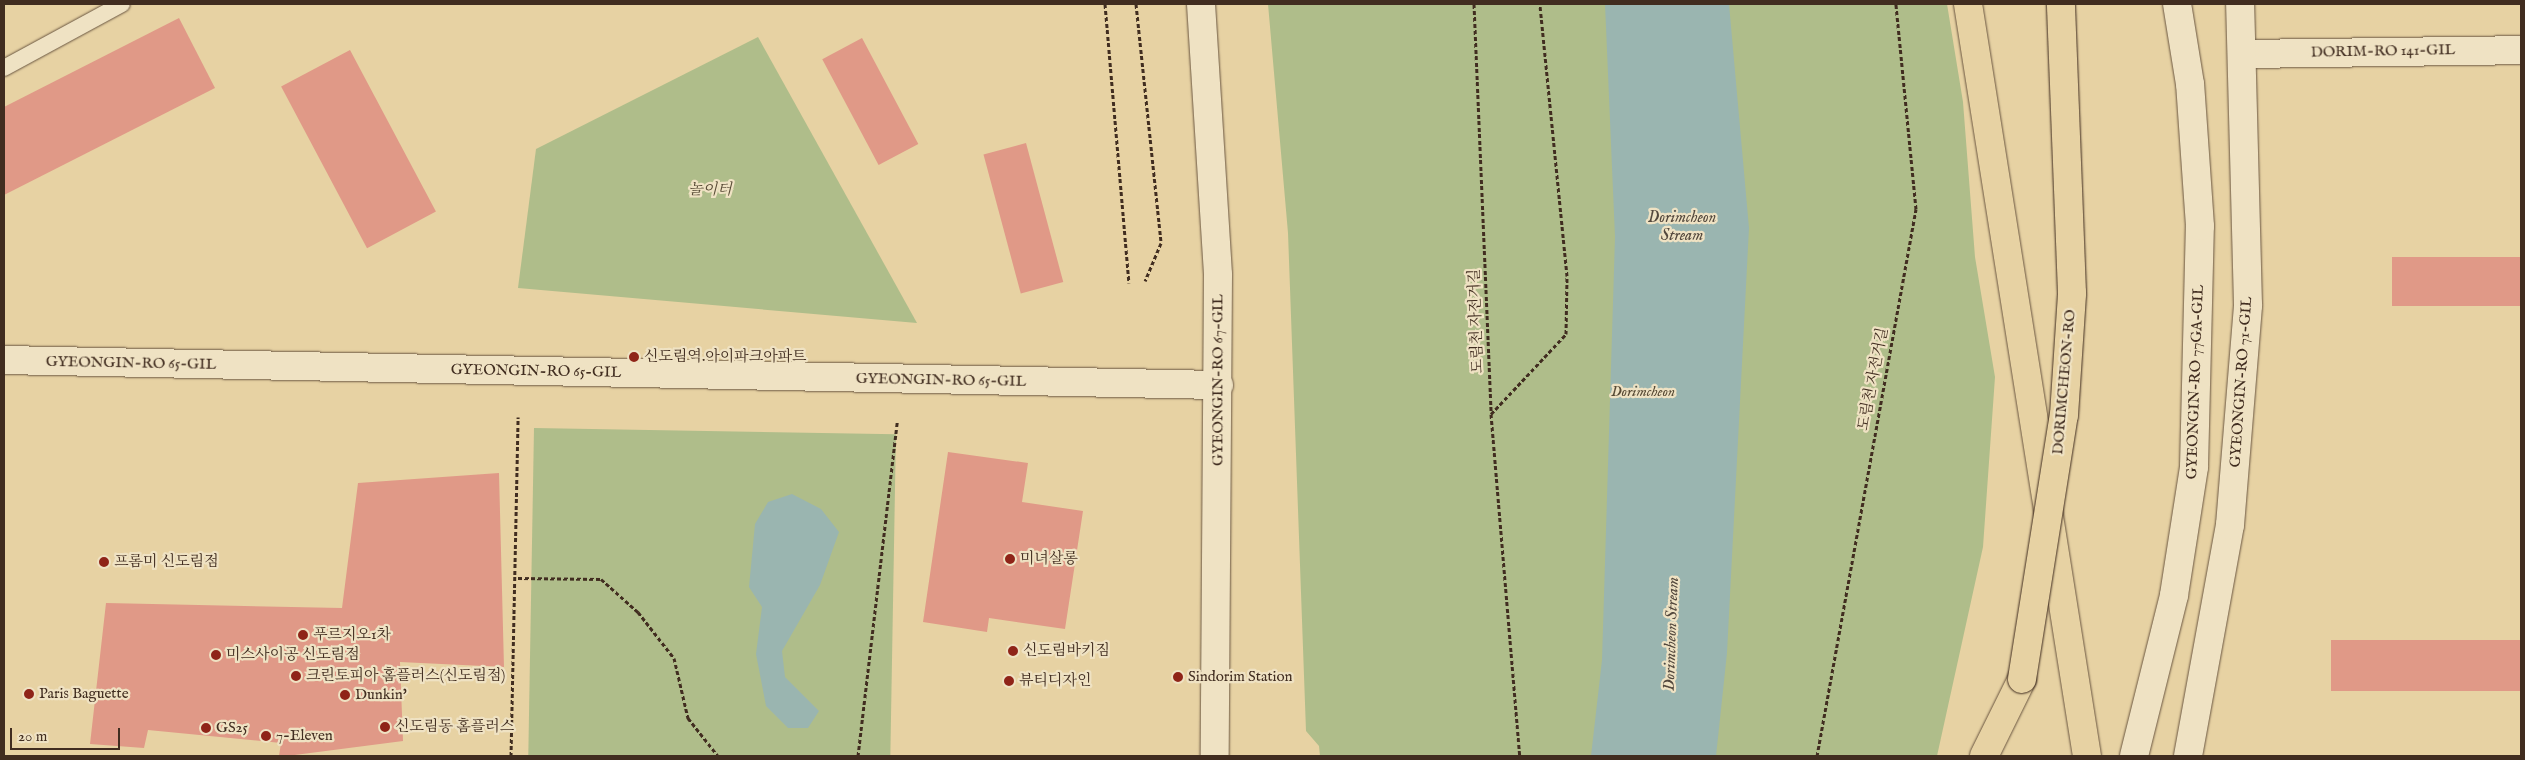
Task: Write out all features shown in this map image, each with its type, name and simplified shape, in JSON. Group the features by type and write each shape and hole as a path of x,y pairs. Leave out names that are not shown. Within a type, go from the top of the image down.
{"main road":[{"path":"1968,4 2087,756"},
{"name":"DORIMCHEON-RO","path":"2006,756 2022,679 2064,415 2072,293 2060,4"},
{"path":"1984,756 2022,679"}],"street":[{"name":"GYEONGIN-RO 67-GIL","path":"1201,4 1217,256 1219,385 1215,756"},
{"name":"GYEONGIN-RO 77GA-GIL","path":"2134,756 2174,595 2194,466 2200,226 2190,84 2177,4"},
{"name":"GYEONGIN-RO 71-GIL","path":"2188,756 2233,496 2248,305 2245,54 2240,4"},
{"name":"DORIM-RO 141-GIL","path":"2245,54 2521,50"},
{"name":"GYEONGIN-RO 65-GIL","path":"4,360 1219,385"}],"lane":[{"path":"4,68 122,4"}],"path":[{"path":"1105,4 1129,282"},
{"path":"1136,4 1161,243 1145,281"},
{"name":"도림천 자전거길","path":"1474,4 1491,414 1520,756"},
{"path":"1491,414 1566,334 1567,276 1540,4"},
{"name":"도림천 자전거길","path":"1818,756 1916,209 1896,4"},
{"path":"511,756 518,578 518,417"},
{"path":"858,756 897,422"},
{"path":"518,578 601,579 638,612 674,658 688,718 718,756"}],"green space":[{"name":"Dorimcheon","path":"1268,4 1947,4 1963,102 1975,257 1995,377 1983,547 1937,756 1320,756 1319,746 1306,731 1288,233"},
{"name":"놀이터","path":"758,37 917,323 518,288 536,149"},
{"path":"534,428 896,434 890,756 528,756"}],"water":[{"name":"Dorimcheon Stream","path":"1605,4 1729,4 1749,228 1727,653 1716,756 1591,756 1602,660 1615,237"},
{"path":"792,494 821,509 839,532 820,585 782,651 785,677 819,711 808,728 788,728 766,706 756,654 762,607 749,587 755,524 768,502"}],"building":[{"path":"179,18 215,88 4,195 4,107"},
{"path":"862,38 918,144 879,165 822,59"},
{"path":"350,50 436,212 367,248 281,87"},
{"path":"1026,143 1063,282 1021,293 983,154"},
{"path":"2392,257 2521,257 2521,306 2392,306"},
{"path":"948,452 1028,463 1022,502 1083,511 1065,629 989,618 987,632 923,622"},
{"name":"푸르지오1차","path":"499,473 504,667 400,662 403,741 287,756 279,756 281,743 148,730 144,748 90,744 106,603 342,608 358,483"},
{"path":"2331,640 2521,640 2521,691 2331,691"}],"place":[{"name":"신도림역.아이파크아파트","path":"634,357"},
{"name":"미녀살롱","path":"1010,559"},
{"name":"프롬미 신도림점","path":"104,562"},
{"name":"푸르지오1차","path":"303,635"},
{"name":"신도림바키짐","path":"1013,651"},
{"name":"미스사이공 신도림점","path":"216,655"},
{"name":"크린토피아 홈플러스(신도림점)","path":"296,676"},
{"name":"Sindorim Station","path":"1178,677"},
{"name":"뷰티디자인","path":"1009,681"},
{"name":"Paris Baguette","path":"29,694"},
{"name":"Dunkin'","path":"345,695"},
{"name":"신도림동 홈플러스","path":"385,727"},
{"name":"GS25","path":"206,728"},
{"name":"7-Eleven","path":"266,736"}]}
